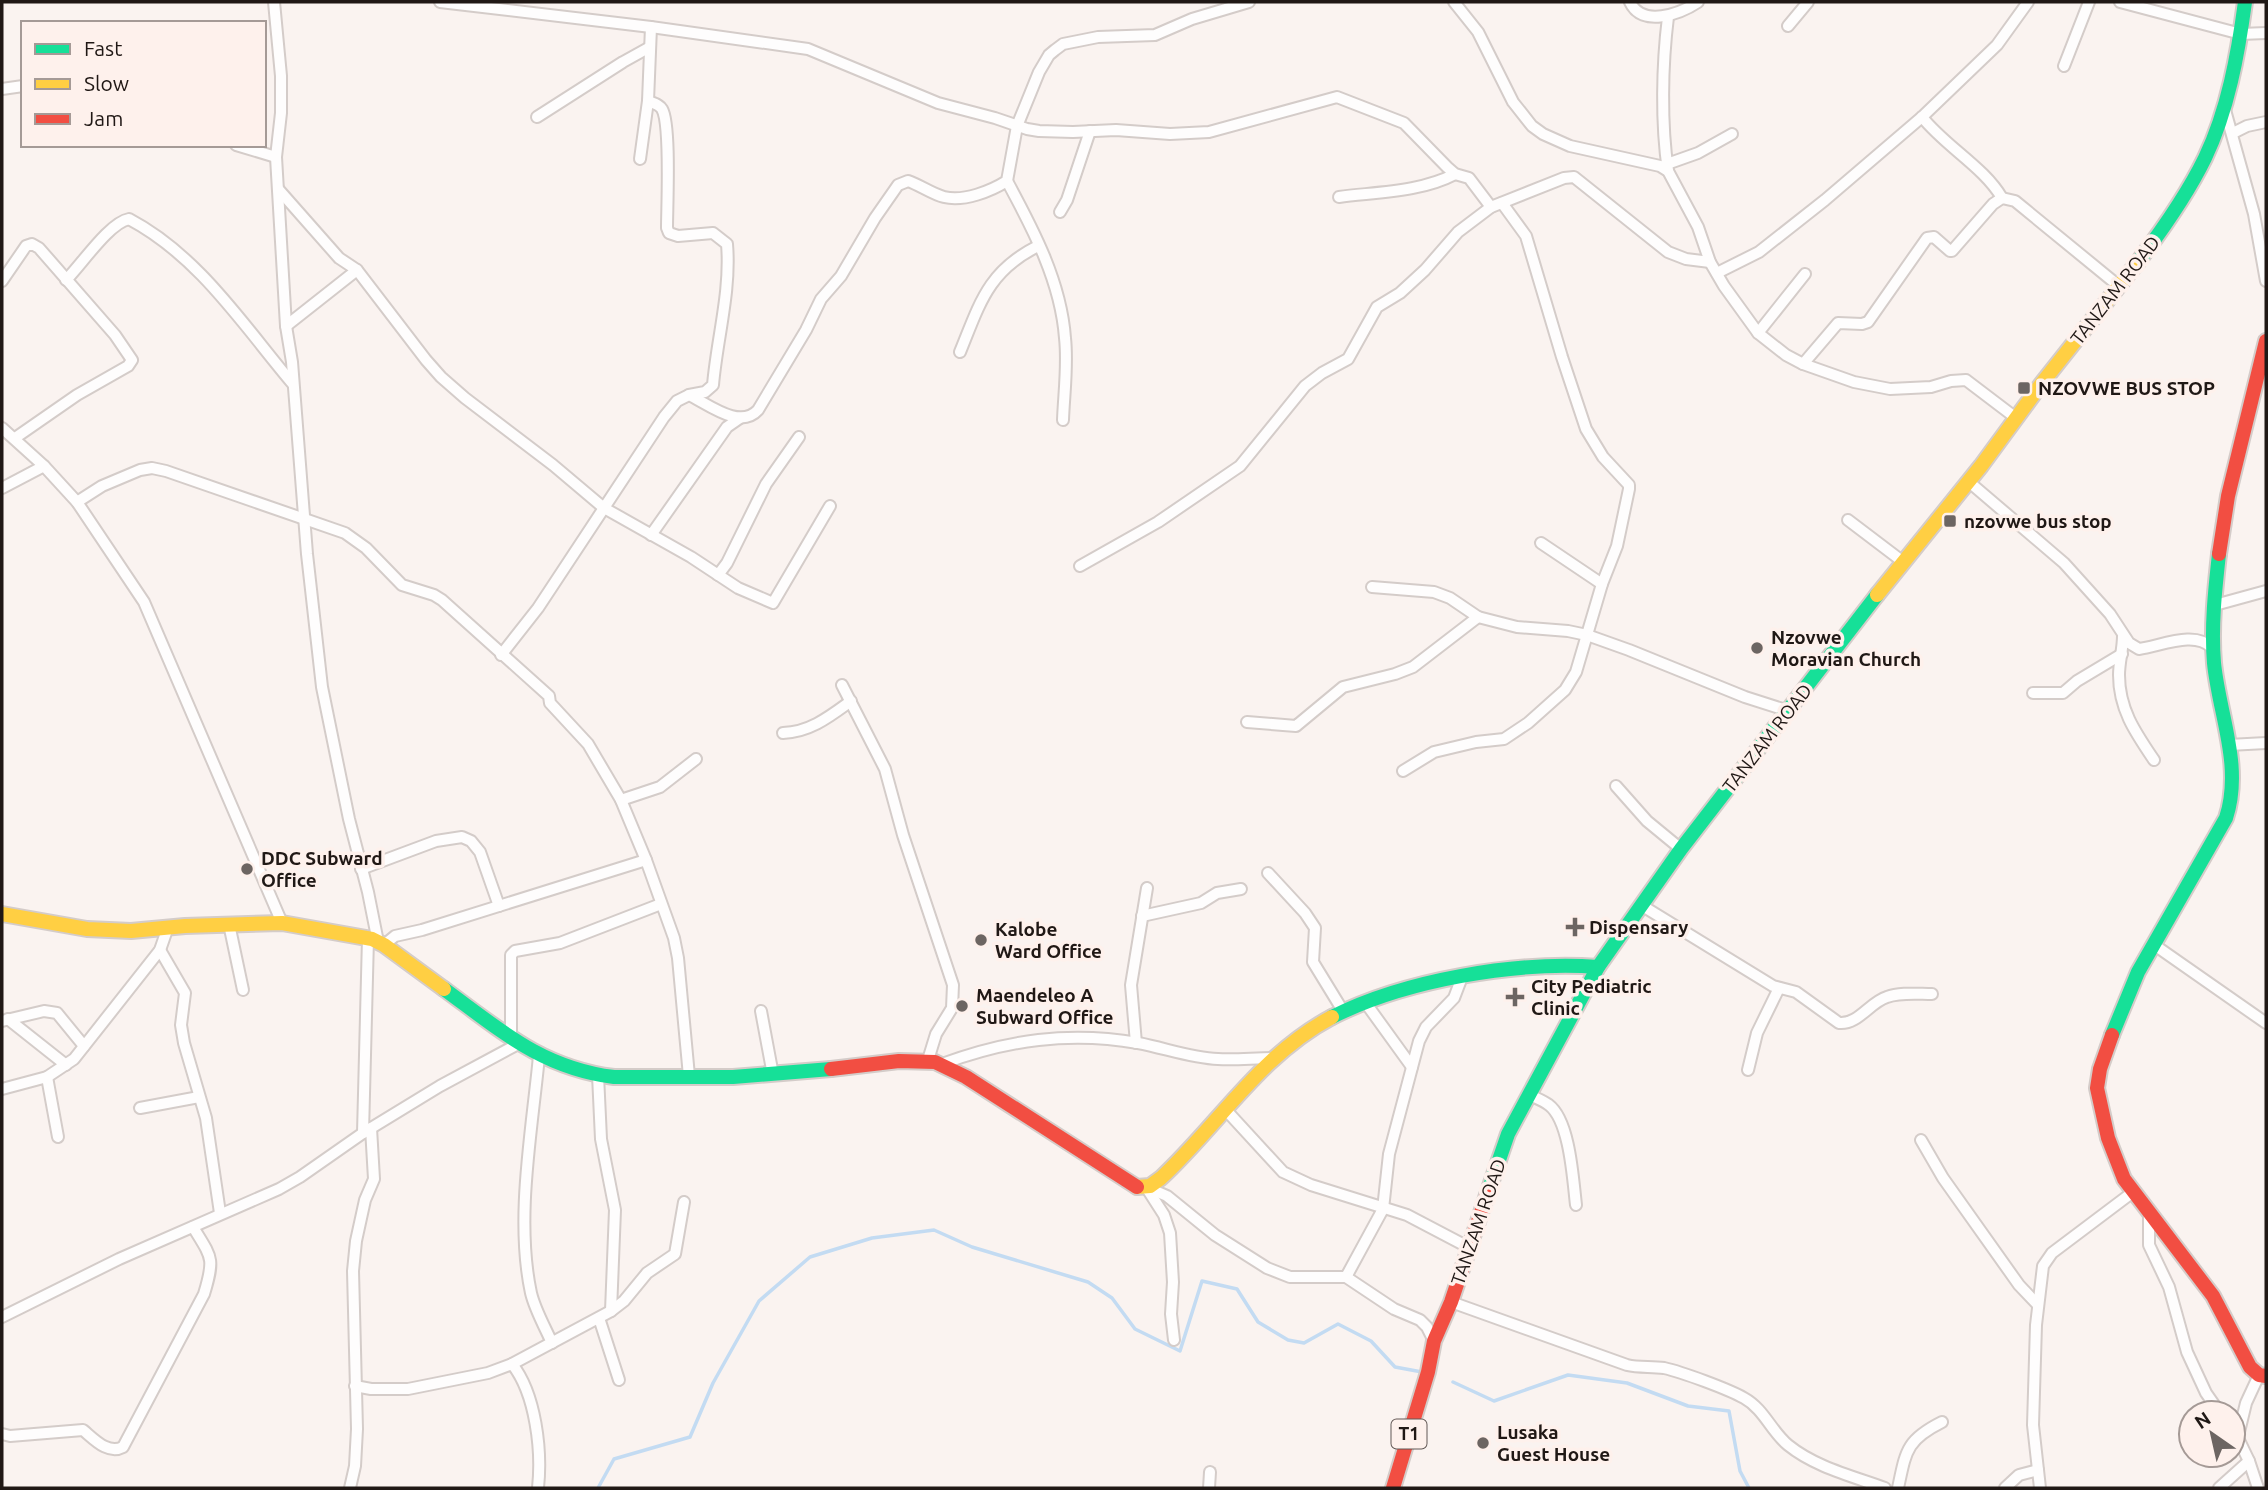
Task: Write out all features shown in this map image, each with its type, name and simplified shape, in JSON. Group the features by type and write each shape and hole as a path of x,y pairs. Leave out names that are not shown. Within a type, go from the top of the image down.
{"main road":[{"name":"TANZAM ROAD","path":"1393,1488 1427,1376 1434,1341 1451,1302 1508,1134 1598,967 1681,849 1902,561 2120,287 2172,216 2205,157 2224,107 2241,34 2245,2"},
{"path":"2263,1376 2250,1367 2213,1296 2124,1179 2099,1107 2098,1079 2110,1039 2138,972 2230,811 2233,800 2229,745 2213,648 2215,605 2228,499 2266,341"},
{"path":"2,914 87,929 131,932 168,927 282,923 377,942 539,1056 598,1076 773,1075 873,1063 935,1062 1035,1120 1140,1188 1155,1183 1188,1151 1272,1058 1306,1032 1343,1011 1413,987 1462,977 1571,964 1598,967"}],"street":[{"path":"274,2 281,76 281,113 276,157 286,326 303,519 323,687 377,942 367,1130 374,1179 360,1222 353,1271 357,1429 355,1466 350,1488"},
{"path":"440,2 651,27 808,50 938,103 1039,131 1116,130 1170,134 1209,132 1338,97 1404,123 1455,174 1469,178 1526,236 1586,429 1603,457 1629,485 1617,546 1602,584 1572,680 1565,690 1528,723 1504,739 1476,742 1434,752 1403,771"},
{"path":"1063,420 1066,339 1062,313 1052,275 1007,181 1017,126 1049,55 1063,44 1098,37 1155,35 1192,19 1249,2"},
{"path":"1454,2 1478,32 1513,102 1523,116 1543,134 1570,146 1667,168 1732,134"},
{"path":"1630,2 1633,8 1640,12 1668,17 1698,2"},
{"path":"1788,26 1808,2"},
{"path":"1717,273 1759,252 1922,117 1997,45 2028,2"},
{"path":"2064,66 2089,2"},
{"path":"2120,2 2241,34 2266,33"},
{"path":"1668,17 1664,82 1667,168 1698,227 1710,262 1758,333 1786,355 1803,364 1853,382 1890,389 1931,387 1966,380 2016,418"},
{"path":"640,159 648,101 651,27"},
{"path":"537,117 622,61 650,47"},
{"path":"2,89 21,86"},
{"path":"501,655 538,608 664,417 677,401 705,392 713,385 726,294 727,244 713,233 678,236 669,233 668,153 664,113 659,105 648,101"},
{"path":"2224,107 2254,214 2266,281"},
{"path":"1922,117 1947,145 1991,181 2002,198 2015,201 2120,287"},
{"path":"2233,133 2246,126 2266,121"},
{"path":"1060,212 1067,200 1090,131"},
{"path":"243,147 276,157"},
{"path":"1339,197 1415,188 1437,183 1455,174"},
{"path":"1080,566 1194,500 1240,466 1305,386 1348,359 1377,307 1399,293 1424,270 1458,232 1497,205 1564,178 1574,177 1668,252 1686,259 1710,262"},
{"path":"651,535 727,428 740,418 752,416 758,410 806,330 821,299 841,276 898,185 908,181 945,197 958,197 984,193 1007,181"},
{"path":"279,190 339,258 357,270 441,377 604,508 758,598 773,603 830,506"},
{"path":"1803,364 1838,323 1868,322 1927,238 1934,237 1952,251 1993,204 2002,198"},
{"path":"2254,214 2266,211"},
{"path":"66,279 122,220 129,219 188,261 211,284 293,384"},
{"path":"2,281 26,246 32,244 39,248 132,358 15,438"},
{"path":"960,352 995,278 1017,256 1038,246"},
{"path":"286,326 357,270"},
{"path":"1758,333 1805,274"},
{"path":"689,395 740,418"},
{"path":"2,428 44,466 77,502 144,602 282,923"},
{"path":"718,575 727,564 766,484 799,437"},
{"path":"2,488 44,466"},
{"path":"77,502 102,486 140,470 152,468 199,481 354,538 402,585 442,600 549,696 550,703 587,744 621,800 646,860 674,938 678,958 688,1076"},
{"path":"1968,481 2064,563 2110,614 2133,647 2139,649 2195,639 2208,643 2213,648"},
{"path":"1848,520 1902,561"},
{"path":"1541,543 1602,584"},
{"path":"1372,587 1441,594 1478,617 1517,626 1587,635 1745,697 1789,711"},
{"path":"2215,605 2266,591"},
{"path":"1247,722 1296,726 1343,687 1413,667 1478,617"},
{"path":"2123,636 2119,673 2123,707 2129,723 2154,760"},
{"path":"2034,693 2063,693 2077,681 2122,654"},
{"path":"842,685 885,769 903,835 953,985 952,1009 936,1034 935,1062 1021,1041 1092,1039 1136,1043 1218,1059 1272,1058"},
{"path":"783,733 795,733 814,726 851,701"},
{"path":"2229,745 2266,743"},
{"path":"621,800 660,787 696,760"},
{"path":"1616,786 1647,821 1681,849"},
{"path":"361,869 436,841 463,837 471,841 480,852 499,906"},
{"path":"377,942 646,860"},
{"path":"1268,873 1305,913 1315,928 1313,962 1343,1011"},
{"path":"1136,1043 1131,985 1147,888"},
{"path":"1142,916 1201,903 1217,893 1241,890"},
{"path":"2,1317 71,1282 220,1213 258,1199 300,1177 367,1130 515,1041 510,965 511,955 515,951 560,943 661,904"},
{"path":"1641,905 1779,988 1796,992 1839,1023 1845,1024 1891,995 1932,994"},
{"path":"229,925 243,990"},
{"path":"2,1089 47,1077 66,1065 160,950 168,927"},
{"path":"2153,944 2266,1022"},
{"path":"160,950 186,993 183,1034 211,1138 220,1213"},
{"path":"1346,1277 1383,1209 1389,1154 1419,1041 1426,1027 1454,998 1462,977"},
{"path":"1748,1070 1756,1033 1779,988"},
{"path":"1365,1002 1412,1068"},
{"path":"5,1020 44,1011 57,1013 84,1046"},
{"path":"761,1011 773,1075"},
{"path":"5,1020 66,1065"},
{"path":"539,1056 525,1206 527,1271 534,1304 552,1343"},
{"path":"598,1076 601,1139 615,1210 611,1311"},
{"path":"47,1077 58,1137"},
{"path":"1530,1095 1550,1106 1562,1123 1572,1168 1576,1205"},
{"path":"140,1108 199,1097"},
{"path":"1225,1109 1283,1172 1311,1185 1407,1215 1468,1247"},
{"path":"1921,1140 1943,1178 2019,1285 2038,1305"},
{"path":"2112,1207 2124,1179"},
{"path":"1146,1187 1167,1196 1215,1235 1277,1272 1290,1277 1346,1277 1394,1309 1420,1320 1434,1341"},
{"path":"1146,1187 1164,1214 1170,1234 1174,1340"},
{"path":"2040,1488 2032,1408 2038,1305 2046,1258 2133,1192"},
{"path":"355,1386 387,1390 423,1388 488,1373 512,1364 599,1318 624,1301 647,1273 675,1254 684,1202"},
{"path":"2149,1212 2149,1245 2175,1303 2187,1352 2210,1399"},
{"path":"2,1434 10,1436 83,1430 111,1449 123,1447 204,1294 211,1256 193,1227"},
{"path":"1451,1302 1627,1365 1663,1368 1743,1397 1761,1412 1785,1443 1799,1453 1823,1466 1885,1488"},
{"path":"599,1318 619,1380"},
{"path":"512,1364 523,1381 538,1437 541,1465 538,1488"},
{"path":"2247,1401 2263,1376"},
{"path":"1898,1488 1910,1444 1927,1429 1942,1422"},
{"path":"2247,1457 2258,1488"},
{"path":"2218,1488 2249,1461"},
{"path":"2005,1488 2019,1475 2038,1470"},
{"path":"1209,1488 1210,1472"}],"waterway":[{"path":"598,1488 614,1459 690,1437 713,1383 759,1301 810,1257 872,1238 934,1230 972,1247 1088,1282 1112,1298 1135,1329 1180,1351 1202,1281 1237,1289 1258,1322 1288,1340 1304,1343 1338,1324 1371,1341 1395,1367 1422,1372"},
{"path":"1453,1382 1494,1401 1568,1375 1627,1383 1688,1406 1729,1411 1740,1471 1749,1488"}],"traffic: fast":[{"path":"2138,262 2198,172 2213,140 2231,82 2245,2"},
{"path":"2112,1035 2138,972 2226,818 2231,799 2231,760 2213,649 2219,554"},
{"path":"1489,1189 1508,1134 1598,967 1681,849 1877,595"},
{"path":"1332,1017 1393,993 1462,976 1532,967 1598,967"},
{"path":"444,989 523,1045 543,1056 588,1072 614,1077 733,1077 831,1069"}],"traffic: slow":[{"path":"1877,595 1981,466 2042,383 2138,262"},
{"path":"2,914 87,929 131,931 185,926 282,923 372,939 444,989"},
{"path":"1137,1187 1150,1186 1161,1178 1262,1070 1306,1033 1332,1017"}],"traffic: jam":[{"path":"2219,554 2228,496 2266,341"},
{"path":"2112,1035 2100,1069 2097,1088 2108,1138 2124,1179 2213,1296 2250,1367 2259,1375 2266,1376"},
{"path":"831,1069 899,1061 935,1062 966,1077 1137,1187"},
{"path":"1393,1488 1428,1372 1434,1341 1451,1302 1489,1189"}],"place":[{"name":"NZOVWE BUS STOP","path":"2024,388"},
{"name":"nzovwe bus stop","path":"1950,521"},
{"name":"Nzovwe Moravian Church","path":"1757,648"},
{"name":"DDC Subward Office","path":"247,869"},
{"name":"Dispensary","path":"1575,927"},
{"name":"Kalobe Ward Office","path":"981,940"},
{"name":"City Pediatric Clinic","path":"1515,997"},
{"name":"Maendeleo A Subward Office","path":"962,1006"},
{"name":"Lusaka Guest House","path":"1483,1443"}]}
